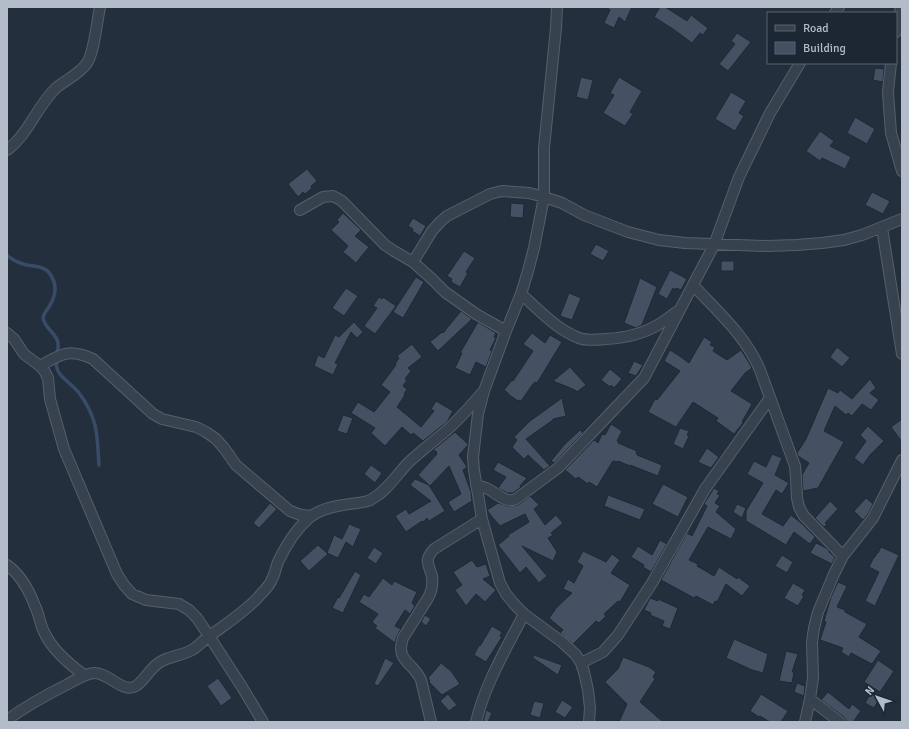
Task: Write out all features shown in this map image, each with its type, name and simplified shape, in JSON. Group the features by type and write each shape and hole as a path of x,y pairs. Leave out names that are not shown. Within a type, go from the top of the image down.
{"street":[{"path":"7,150 17,141 46,100 56,89 87,63 91,53 100,7"},
{"path":"557,7 544,148 544,196 534,248 521,294 484,391 478,414 473,456 476,486 482,519 500,583 506,594 524,614 562,642 576,655 581,663 588,690 590,708 589,722"},
{"path":"897,27 901,7"},
{"path":"476,486 486,488 507,500 512,501 516,499 558,468 644,378 714,244 739,177 770,113 799,64"},
{"path":"891,64 888,92 891,133 902,171"},
{"path":"413,262 432,231 447,216 490,194 502,191 529,193 544,196 562,203 584,215 628,232 659,240 685,243 767,246 822,243 862,235 902,219"},
{"path":"300,210 323,197 332,196 342,202 385,245 413,262 459,303 506,331"},
{"path":"882,228 902,354"},
{"path":"693,285 744,341 755,358 795,466 799,507 804,516 843,556"},
{"path":"521,294 548,319 566,332 580,339 597,340 640,334 660,324 680,309"},
{"path":"7,333 14,339 24,354 40,366 48,378 50,399 64,448 113,564 124,585 132,594 146,600 179,604 189,610 197,618 209,636 263,722"},
{"path":"40,366 66,353 84,355 93,359 153,414 162,419 196,427 206,432 216,439 236,465 290,510 301,515 312,516"},
{"path":"7,720 42,697 84,675 95,673 104,675 130,688 136,686 158,662 167,658 182,655 193,649 260,596 272,580 278,563 292,536 304,522 319,512 338,506 370,501 379,495 408,463 451,426 484,391"},
{"path":"581,663 603,652 618,635 652,583 705,489 770,398"},
{"path":"805,722 810,699 812,678 812,642 818,612 843,556 873,518 902,460"},
{"path":"431,722 419,674 403,658 401,645 431,593 432,582 427,561 430,553 482,519"},
{"path":"7,566 18,575 23,582 36,606 44,633 50,642 70,664 84,675"},
{"path":"476,722 482,700 488,686 524,614"},
{"path":"810,699 840,722"}],"building":[{"path":"606,7 632,7 625,22 619,17 614,28 604,23 610,10"},
{"path":"660,7 665,7 687,21 691,15 708,28 703,35 700,33 692,43 654,17"},
{"path":"737,33 751,42 728,71 719,64 735,44 731,41"},
{"path":"875,68 884,69 883,82 873,80"},
{"path":"581,77 593,80 588,100 576,97"},
{"path":"619,77 642,91 630,112 633,114 625,126 603,113 614,95 610,93"},
{"path":"731,92 746,101 739,113 744,116 735,131 715,119"},
{"path":"855,117 875,129 867,144 847,133"},
{"path":"820,131 834,141 830,146 851,157 845,169 822,158 820,161 806,151"},
{"path":"307,169 317,181 305,194 303,192 298,197 288,184"},
{"path":"872,192 890,201 883,214 865,205"},
{"path":"511,203 524,204 523,218 510,217"},
{"path":"343,213 361,230 355,236 369,247 356,263 343,252 348,246 331,230 339,222 337,220"},
{"path":"413,218 426,226 420,236 412,231 413,229 408,226"},
{"path":"596,244 609,251 603,261 590,254"},
{"path":"464,251 475,258 466,272 468,273 460,287 451,282 452,279 447,276"},
{"path":"721,261 734,261 734,271 721,271"},
{"path":"670,270 687,279 681,290 676,288 675,290 673,288 667,299 658,294"},
{"path":"416,277 424,282 403,318 393,312"},
{"path":"640,278 657,287 642,325 636,328 624,323"},
{"path":"346,288 358,296 344,316 332,308"},
{"path":"569,293 581,298 572,320 560,316"},
{"path":"379,297 382,299 383,297 396,306 375,334 364,326 377,308 373,306"},
{"path":"461,311 472,319 438,351 430,342 442,332 443,333"},
{"path":"354,322 363,332 357,338 351,332 335,363 338,364 333,375 314,366 318,355 324,358 335,335 339,337"},
{"path":"478,322 496,333 494,337 496,338 490,350 492,351 486,367 476,362 470,375 455,368 462,353 460,353"},
{"path":"532,333 545,343 550,335 562,342 537,383 535,382 521,401 518,401 504,390 512,380 513,381 533,351 523,344"},
{"path":"704,337 712,342 710,345 715,347 713,351 727,360 741,350 752,368 745,373 731,391 752,404 742,422 743,423 734,434 716,421 718,418 693,402 676,427 648,412 655,399 657,400 680,371 664,361 670,350 689,363"},
{"path":"412,344 422,357 408,368 411,371 405,379 407,380 403,386 407,389 397,407 421,427 434,411 431,409 436,401 453,411 447,422 423,441 413,433 411,435 402,427 385,446 371,433 375,428 351,413 358,402 374,412 390,392 381,385 396,365 395,364 399,358 397,356"},
{"path":"837,347 850,358 842,367 830,357"},
{"path":"634,361 643,365 636,376 628,373"},
{"path":"570,367 586,385 577,392 553,381"},
{"path":"610,369 622,379 614,388 611,385 610,387 601,380"},
{"path":"870,379 876,388 870,393 879,400 871,410 862,404 852,416 848,413 846,415 835,406 824,431 844,442 818,488 803,491 802,475 809,463 798,456 797,453 806,439 828,388 838,393 840,390 852,399"},
{"path":"562,398 566,416 553,419 526,439 550,466 544,470 528,455 524,459 512,447 517,440 514,437 530,421"},
{"path":"343,415 353,418 347,434 337,431"},
{"path":"902,419 902,442 891,427"},
{"path":"611,424 622,431 617,441 619,442 618,443 637,451 637,455 662,465 658,476 618,461 613,461 597,487 589,482 588,484 578,477 576,479 565,470 594,440 598,443 602,434 605,435"},
{"path":"868,426 884,441 870,455 863,465 854,458 866,441 860,435"},
{"path":"680,428 689,431 687,435 689,436 683,449 673,444"},
{"path":"580,430 583,433 554,463 551,461 564,445"},
{"path":"455,432 468,444 459,455 467,467 463,470 471,492 472,501 454,512 448,502 461,494 449,466 430,486 418,475 437,454 437,452 433,450"},
{"path":"707,448 719,457 711,468 698,462"},
{"path":"772,454 782,458 775,475 789,483 782,494 776,490 762,514 783,526 791,515 815,537 810,544 794,532 786,545 746,521 746,511 763,483 747,474 754,461 766,467"},
{"path":"498,462 527,478 520,486 521,487 513,493 507,493 498,488 506,477 493,470"},
{"path":"371,465 382,473 375,483 364,474"},
{"path":"415,479 429,485 445,511 429,521 427,518 406,532 395,516 406,509 409,514 431,501 410,485"},
{"path":"663,484 688,497 678,517 652,504"},
{"path":"714,488 719,491 717,494 720,495 715,503 720,506 716,512 736,529 731,539 708,527 689,560 698,564 697,566 714,576 719,567 737,579 738,577 750,586 742,596 726,584 717,602 715,601 713,605 696,596 694,598 661,580 687,533 692,536 707,506 704,504"},
{"path":"608,495 645,509 640,520 604,506"},
{"path":"530,496 539,505 534,509 545,525 556,515 563,523 551,533 553,535 548,538 557,552 553,561 522,546 547,576 539,583 526,567 520,573 498,545 509,536 508,535 529,522 525,514 500,526 487,510 498,503 508,506 518,505"},
{"path":"866,498 873,504 863,520 854,511"},
{"path":"830,501 838,509 825,523 827,524 824,527 815,518"},
{"path":"270,503 277,509 259,528 253,523"},
{"path":"737,504 746,508 742,518 733,512"},
{"path":"349,524 361,529 353,547 346,542 338,558 327,553 334,535 342,539"},
{"path":"660,540 667,544 651,572 643,567 644,565 631,557 638,546 652,555"},
{"path":"816,543 826,548 835,557 832,564 810,553"},
{"path":"318,545 328,554 309,571 300,561"},
{"path":"374,547 383,553 376,564 367,558"},
{"path":"881,547 899,555 875,606 865,601 879,572 869,567"},
{"path":"583,551 606,562 612,554 620,560 611,573 630,585 620,602 618,601 604,614 606,616 599,623 596,621 573,644 560,633 563,630 549,618 555,609 572,593 563,589 568,579 574,583 583,566 577,562"},
{"path":"782,555 793,562 787,573 775,566"},
{"path":"472,560 477,567 486,564 490,576 483,579 496,590 485,602 476,594 466,606 455,590 462,585 453,572"},
{"path":"355,571 361,575 343,613 332,608"},
{"path":"383,578 392,585 394,581 417,592 412,603 415,606 410,614 405,610 395,626 401,629 395,643 375,628 377,626 372,622 378,614 359,602 364,594 369,597"},
{"path":"838,582 847,586 837,607 845,610 845,612 867,624 859,637 881,651 872,664 851,653 849,657 841,652 843,648 820,640 826,622 824,621 831,597"},
{"path":"793,583 805,590 802,595 804,596 798,606 784,598"},
{"path":"650,598 658,601 658,599 678,608 670,629 662,626 664,621 650,615 651,613 644,610"},
{"path":"425,615 431,619 426,626 421,622"},
{"path":"492,626 502,632 500,636 502,637 486,662 474,655"},
{"path":"734,639 768,654 763,673 752,670 726,658"},
{"path":"786,651 798,654 792,672 794,672 792,683 779,681"},
{"path":"534,655 562,665 558,675 533,658"},
{"path":"623,657 649,667 656,672 653,677 655,679 640,702 663,722 619,722 627,704 605,682 618,669"},
{"path":"385,658 394,663 378,686 374,684"},
{"path":"878,660 894,671 880,692 864,682"},
{"path":"441,663 451,671 460,684 442,695 429,682 430,681 428,678"},
{"path":"218,678 232,698 221,706 207,686"},
{"path":"797,683 805,686 804,696 794,692"},
{"path":"828,692 849,709 852,704 861,711 853,722 847,722 844,717 821,700"},
{"path":"871,693 879,699 874,708 865,703"},
{"path":"448,694 457,705 449,711 440,701"},
{"path":"761,694 788,711 781,722 770,722 750,711"},
{"path":"562,700 573,707 565,718 555,712"},
{"path":"534,701 544,703 540,718 530,715"},
{"path":"486,710 492,713 488,722 483,722"}],"waterway":[{"path":"7,255 12,259 26,265 45,269 50,274 54,282 55,290 52,301 43,319 47,327 58,341 56,361 58,371 62,377 79,393 92,417 97,435 99,465"}]}
